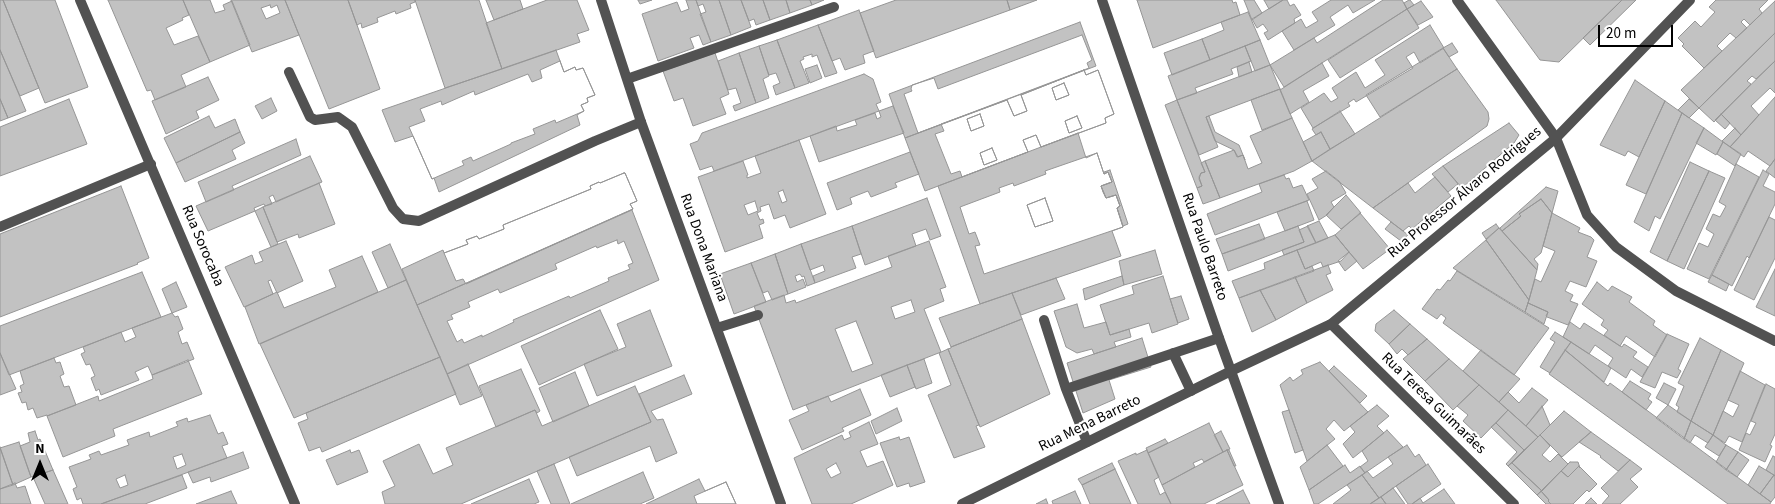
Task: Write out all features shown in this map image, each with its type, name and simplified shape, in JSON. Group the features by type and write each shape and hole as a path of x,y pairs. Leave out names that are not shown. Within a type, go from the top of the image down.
{"street":[{"name":"Rua Sorocaba","path":"80,0 295,504"},
{"name":"Rua Dona Mariana","path":"601,0 640,122 782,504"},
{"name":"Rua Paulo Barreto","path":"1102,0 1219,338 1279,504"},
{"path":"1457,0 1556,138 1588,215 1616,247 1676,291 1775,341"},
{"name":"Rua Professor Álvaro Rodrigues","path":"1231,371 1331,324 1556,138 1690,0"},
{"path":"627,79 834,7"},
{"path":"290,72 310,117 315,120 338,117 352,127 393,208 403,219 419,221 640,122"},
{"path":"0,227 112,182 151,164"},
{"path":"717,328 758,315"},
{"path":"1044,320 1066,389 1087,442"},
{"name":"Rua Teresa Guimarães","path":"1331,324 1514,504"},
{"path":"1066,389 1219,338"},
{"path":"1173,353 1191,391"},
{"name":"Rua Mena Barreto","path":"962,504 1231,371"}],"building":[{"path":"0,0 3,0 39,88 20,96 0,50"},
{"path":"3,0 55,0 88,87 45,103"},
{"path":"108,0 183,0 189,15 166,28 174,45 198,36 210,62 181,75 186,87 155,100 151,90 147,91"},
{"path":"183,0 210,0 215,13 225,10 223,5 232,1 250,45 210,62"},
{"path":"231,0 285,0 299,35 252,52","holes":["270,5 271,8 277,5 280,13 266,19 261,8"]},
{"path":"285,0 348,0 380,89 329,109"},
{"path":"348,0 415,0 415,2 410,4 411,8 396,14 395,11 377,18 378,22 362,28 361,23 357,25"},
{"path":"415,0 479,0 502,69 445,88"},
{"path":"486,0 520,0 523,9 494,20"},
{"path":"547,0 577,0 589,30 577,34 580,42 502,69 486,23"},
{"path":"638,0 652,0 640,4"},
{"path":"686,0 696,0 711,42 703,45 699,35 690,38 694,48 658,61 642,14 677,2 681,12 689,9"},
{"path":"696,0 719,0 731,35 711,42 700,14 706,12 703,4 698,6"},
{"path":"719,0 741,0 751,27 731,35"},
{"path":"741,0 763,0 770,20 756,25 754,19 749,21"},
{"path":"763,0 786,0 790,13 770,20"},
{"path":"786,0 810,0 812,5 790,13"},
{"path":"810,0 824,0 812,5"},
{"path":"896,0 1007,0 1010,10 876,58 860,13"},
{"path":"1007,0 1037,0 1010,10"},
{"path":"1137,0 1232,0 1233,3 1236,2 1240,15 1153,48"},
{"path":"1244,0 1254,0 1262,13 1252,20"},
{"path":"1264,0 1283,0 1269,9"},
{"path":"1283,0 1287,0 1290,6 1294,4 1301,15 1294,19 1295,23 1268,40 1264,33 1268,31 1263,24 1257,28 1252,19"},
{"path":"1331,0 1375,0 1353,13 1348,5 1330,17 1335,25 1294,50 1282,31 1301,19 1306,28 1318,21 1312,12"},
{"path":"1383,0 1402,0 1407,9 1284,87 1270,65 1314,38 1317,43"},
{"path":"1409,0 1414,5 1407,9 1404,3"},
{"path":"1496,0 1622,0 1559,62 1540,60"},
{"path":"1622,0 1636,0 1590,45 1583,38"},
{"path":"1716,0 1768,0 1759,9 1762,13 1750,25 1744,19 1741,22 1747,28 1736,38 1730,33 1717,46 1722,51 1704,68 1682,46 1684,44 1678,38 1695,21 1701,27 1715,12 1709,7"},
{"path":"1421,1 1433,17 1418,25 1407,9"},
{"path":"1775,1 1775,33 1699,108 1681,90"},
{"path":"1407,9 1419,28 1340,78 1328,60"},
{"path":"859,10 874,51 863,55 865,63 845,70 840,58 832,61 818,25"},
{"path":"1248,12 1260,40 1210,60 1202,39 1224,30 1221,22"},
{"path":"1080,22 1096,66 905,138 889,94"},
{"path":"818,25 837,73 825,77 817,55 812,57 812,54 803,57 804,59 800,61 809,83 795,88 777,40"},
{"path":"1430,25 1444,48 1420,63 1414,52 1406,57 1413,68 1356,102 1354,99 1348,103 1350,106 1313,128 1301,108 1324,93 1331,102 1338,98 1332,88 1356,72 1365,88 1385,75 1375,60"},
{"path":"1775,33 1775,61 1756,79 1752,76 1747,81 1751,84 1714,122 1699,108"},
{"path":"1082,35 1092,60 1087,63 1089,68 918,133 904,94 912,91 912,85 934,78 938,89"},
{"path":"1202,39 1210,60 1172,75 1164,53"},
{"path":"777,40 795,88 776,95 773,86 780,83 776,73 769,75 759,46"},
{"path":"1260,40 1270,65 1255,71 1245,46"},
{"path":"1452,43 1458,52 1449,57 1443,48"},
{"path":"759,46 769,76 763,79 769,98 756,103 739,53"},
{"path":"1245,46 1251,61 1231,69 1233,74 1195,88 1197,93 1177,100 1168,76"},
{"path":"1443,48 1457,69 1380,117 1366,95"},
{"path":"0,50 26,111 8,118 0,99"},
{"path":"556,50 564,72 575,67 576,70 583,68 595,95 587,98 588,102 581,105 584,111 577,115 580,125 439,192 413,136 395,142 382,110"},
{"path":"715,53 729,94 720,98 726,114 693,126 683,98 674,101 663,71"},
{"path":"739,53 756,103 735,111 733,106 741,103 736,88 728,90 718,61"},
{"path":"560,61 564,72 575,67 576,70 583,68 595,95 587,98 588,102 581,105 584,111 556,123 555,120 533,129 535,134 473,161 471,157 462,161 464,165 432,179 409,127 425,121 420,109 441,101 442,105 474,91 475,95 528,74 532,82 542,78 540,70"},
{"path":"1775,61 1775,93 1770,88 1751,106 1759,115 1741,135 1721,114"},
{"path":"1249,62 1252,72 1239,77 1237,67"},
{"path":"1322,63 1329,76 1303,91 1309,102 1290,114 1280,90"},
{"path":"817,65 822,78 810,83 805,69"},
{"path":"1270,65 1280,89 1206,117 1218,147 1199,155 1177,100"},
{"path":"1457,69 1488,112 1487,126 1373,208 1312,161"},
{"path":"1084,70 1086,75 1098,70 1114,114 1105,118 1106,123 1041,147 1036,135 1023,140 1028,152 925,191 905,138 1007,100 1014,116 1027,111 1021,95","holes":["1064,83 1069,95 1056,100 1052,88","980,114 984,126 971,131 967,119","1077,116 1082,128 1069,133 1065,121","992,148 997,160 984,165 980,153"]},
{"path":"1084,70 1086,75 1098,70 1114,114 1105,118 1106,123 1041,147 1036,135 1023,140 1028,152 962,177 960,171 951,174 935,134 944,131 941,124 1007,100 1014,116 1027,111 1021,95","holes":["1064,83 1069,95 1056,100 1052,88","980,114 984,126 971,131 967,119","1077,116 1082,128 1069,133 1065,121","992,148 997,160 984,165 980,153"]},
{"path":"864,74 873,79 881,102 876,104 879,111 714,171 712,166 700,170 690,144 698,141 702,133"},
{"path":"208,77 219,100 196,111 199,118 166,134 152,101"},
{"path":"1635,80 1665,101 1639,157 1628,151 1625,156 1600,145"},
{"path":"1280,89 1292,118 1262,130 1251,100"},
{"path":"1775,97 1775,159 1770,166 1748,151 1744,157 1730,147"},
{"path":"271,98 277,111 262,119 255,106"},
{"path":"0,99 8,118 0,121"},
{"path":"69,99 87,144 0,176 0,127"},
{"path":"1689,99 1699,108 1689,118 1678,110"},
{"path":"1177,100 1205,172 1201,173 1199,177 1202,186 1197,188 1165,105"},
{"path":"1665,101 1682,113 1646,194 1626,185"},
{"path":"893,106 904,133 819,162 810,136 836,126 837,131 857,125 855,120 875,113 877,119 881,117 879,111"},
{"path":"1340,111 1355,134 1330,149 1321,132 1316,135 1312,129"},
{"path":"1682,113 1704,128 1660,219 1655,216 1649,231 1634,222"},
{"path":"1721,114 1730,123 1725,129 1715,120"},
{"path":"209,116 215,128 235,119 240,132 176,163 164,138"},
{"path":"1209,116 1215,132 1239,145 1243,155 1238,157 1234,150 1215,141 1206,117"},
{"path":"1292,118 1312,161 1294,171 1220,198 1205,161 1234,150 1237,157 1243,155 1248,169 1262,163 1250,136"},
{"path":"1509,123 1519,135 1514,143 1462,188 1443,166"},
{"path":"1704,128 1723,142 1716,155 1696,143"},
{"path":"1735,128 1741,135 1730,147 1722,141"},
{"path":"240,132 245,143 232,150 236,159 185,182 176,163"},
{"path":"1321,132 1330,149 1312,161 1303,142"},
{"path":"1078,133 1086,158 1097,153 1104,174 1108,172 1112,182 1101,186 1106,198 1116,195 1120,206 1117,208 1123,227 1112,231 1121,256 980,304 938,186","holes":["1045,198 1053,221 1035,227 1027,205"]},
{"path":"296,139 301,155 232,186 234,190 206,202 198,182"},
{"path":"799,140 826,214 790,228 785,215 774,219 769,204 760,207 761,211 757,213 760,220 763,219 764,223 759,225 763,238 725,252 698,177 743,161 748,175 747,178 761,173 755,156","holes":["783,190 787,201 782,203 778,192","755,201 758,211 748,215 744,205"]},
{"path":"1723,142 1741,154 1735,166 1717,154"},
{"path":"910,152 919,174 895,183 897,187 871,197 868,191 850,198 852,204 837,210 827,183"},
{"path":"1097,153 1104,174 1108,172 1112,182 1101,186 1103,192 1106,198 1116,195 1120,206 1117,208 1123,227 984,274 975,246 980,245 975,232 969,234 960,207 1000,192 999,188 1013,183 1014,186 1046,174 1045,171","holes":["1045,198 1053,221 1035,227 1027,205"]},
{"path":"310,156 322,182 276,202 273,195 269,197 272,204 265,206 264,204 254,208 255,211 208,231 196,206"},
{"path":"1775,159 1775,178 1766,171"},
{"path":"1205,161 1220,198 1203,204 1197,188 1202,186 1199,179 1201,173 1205,172 1201,163"},
{"path":"1690,162 1709,171 1667,261 1650,252"},
{"path":"1736,164 1759,177 1709,279 1687,269 1699,243 1708,247 1714,234 1706,229 1713,214 1720,217 1726,206 1719,202"},
{"path":"1443,166 1458,184 1448,192 1432,174"},
{"path":"1110,170 1128,224 1123,226 1117,208 1120,206 1116,195 1106,198 1101,186 1112,182 1108,172 1104,174 1104,172"},
{"path":"1763,170 1769,174 1763,186 1775,192 1775,204 1749,258 1747,256 1732,286 1712,275"},
{"path":"1326,171 1339,181 1346,193 1331,202 1334,207 1319,220 1307,194 1318,188 1312,179"},
{"path":"1709,171 1725,178 1684,269 1667,261"},
{"path":"625,173 637,201 630,204 633,209 466,284 463,279 456,281 444,253 468,244 466,240 477,236 479,239 504,229 503,225 591,189 590,186 599,182"},
{"path":"625,173 637,201 630,204 633,209 417,305 402,269 443,250 444,253 468,244 466,240 477,236 479,239 504,229 503,225 591,189 590,186 599,182"},
{"path":"1284,175 1286,179 1289,178 1293,188 1302,185 1309,200 1215,235 1207,214 1262,192 1259,184"},
{"path":"1435,177 1451,196 1412,229 1409,226 1403,231 1373,208 1408,183 1415,193"},
{"path":"319,183 335,224 299,238 298,234 277,242 263,207"},
{"path":"121,186 149,258 138,264 0,317 0,234"},
{"path":"1546,187 1558,191 1552,213 1541,199 1519,214 1521,216 1502,231 1500,228"},
{"path":"1346,195 1361,213 1341,229 1326,215"},
{"path":"927,198 941,236 930,240 926,229 912,234 916,246 865,265 852,226"},
{"path":"1541,199 1552,213 1541,253 1534,259 1538,264 1537,270 1502,231 1521,216 1519,214"},
{"path":"1307,201 1314,220 1285,231 1277,212"},
{"path":"263,207 278,244 271,247 255,211"},
{"path":"632,210 659,280 447,374 417,305"},
{"path":"1360,213 1390,249 1363,269 1335,235"},
{"path":"1552,213 1580,228 1578,232 1594,240 1587,257 1597,261 1586,287 1570,281 1565,291 1573,295 1570,301 1578,304 1568,325 1547,317 1548,312 1528,303 1535,279 1541,282 1555,251 1543,246"},
{"path":"1769,217 1775,220 1775,258 1754,300 1734,290"},
{"path":"1319,221 1328,238 1316,243 1307,226"},
{"path":"1391,222 1408,235 1401,241 1385,229"},
{"path":"1259,224 1265,239 1222,254 1216,239"},
{"path":"1496,224 1499,228 1486,239 1482,233"},
{"path":"852,226 861,254 852,257 856,268 815,283 813,276 825,271 823,265 810,270 801,244"},
{"path":"1298,226 1304,242 1228,271 1222,254"},
{"path":"1308,226 1316,243 1284,255 1282,250 1304,242 1299,230"},
{"path":"1499,228 1537,270 1529,300 1486,240"},
{"path":"1335,235 1349,252 1341,261 1323,267 1321,262 1305,269 1297,250"},
{"path":"617,240 618,244 624,241 633,263 628,265 630,269 608,278 609,281 570,298 569,296 513,320 514,322 482,337 482,335 464,343 462,339 457,342 447,321 453,319 451,315 470,307 468,302 498,289 500,293 557,269 555,264 596,246 597,248"},
{"path":"1486,240 1529,300 1525,312 1453,268"},
{"path":"286,241 303,281 277,293 271,280 268,281 273,294 244,307 225,267 252,255 255,264 263,261 259,252"},
{"path":"929,241 946,287 940,289 944,301 924,309 941,352 793,410 754,306 784,295 786,303 795,300 796,303 892,267 888,256","holes":["911,300 915,312 895,319 891,307","856,321 873,364 852,372 835,329"]},
{"path":"390,244 406,280 388,288 372,252"},
{"path":"801,244 815,283 807,286 804,276 802,277 800,274 795,276 797,282 803,279 806,287 788,294 775,254"},
{"path":"1155,250 1162,274 1124,285 1119,261"},
{"path":"1297,250 1305,269 1312,266 1314,271 1239,298 1232,281 1265,269 1264,263"},
{"path":"1349,252 1357,261 1345,271 1338,261"},
{"path":"775,254 788,294 772,300 768,291 763,293 751,263"},
{"path":"362,256 378,292 259,344 245,307 277,292 284,308 336,287 329,270"},
{"path":"751,263 766,302 734,314 720,274"},
{"path":"1328,265 1331,273 1326,275 1333,290 1307,303 1295,277"},
{"path":"1775,269 1775,316 1756,307"},
{"path":"1457,271 1549,328 1514,375 1443,323 1446,318 1441,314 1437,319 1422,309 1437,289 1440,290 1448,280 1450,281"},
{"path":"142,272 161,317 9,375 0,353 0,326"},
{"path":"1712,275 1729,284 1726,291 1708,282"},
{"path":"1122,276 1124,285 1085,300 1083,289"},
{"path":"1163,276 1178,324 1152,333 1149,323 1110,335 1100,305 1134,294 1132,286"},
{"path":"1295,277 1307,303 1276,320 1260,290"},
{"path":"1056,278 1065,299 1021,315 1012,293"},
{"path":"406,280 440,357 294,418 260,344"},
{"path":"176,282 187,307 172,313 162,289"},
{"path":"1597,282 1608,291 1612,286 1632,297 1629,302 1655,321 1653,325 1667,335 1655,357 1626,336 1620,346 1604,335 1608,330 1601,325 1604,320 1582,304"},
{"path":"1260,290 1276,320 1252,332 1239,298"},
{"path":"1012,293 1022,319 951,347 939,318"},
{"path":"1181,296 1189,319 1178,323 1170,299"},
{"path":"1528,303 1548,312 1544,324 1525,312"},
{"path":"1077,304 1084,328 1106,322 1110,335 1129,329 1131,337 1114,342 1116,347 1094,354 1092,349 1077,353 1066,347 1054,311"},
{"path":"600,310 618,349 539,385 521,346"},
{"path":"650,310 672,366 597,396 584,364 626,347 617,324"},
{"path":"1394,310 1410,324 1389,344 1375,331 1376,324"},
{"path":"172,313 175,317 178,316 183,329 178,332 182,344 187,342 194,359 152,375 148,366 135,372 139,380 101,395 99,389 96,391 91,378 95,376 90,364 86,365 81,354 85,352 83,347 121,332 125,342 136,337 132,328"},
{"path":"1022,319 1050,394 980,427 948,349"},
{"path":"1570,322 1580,329 1584,323 1620,346 1622,347 1624,344 1637,352 1633,357 1648,367 1642,377 1631,369 1626,378 1608,366 1613,358 1595,345 1589,354 1563,337"},
{"path":"1410,324 1427,339 1408,355 1402,349 1397,354 1389,344"},
{"path":"1555,332 1571,342 1550,373 1540,367 1555,342 1550,339"},
{"path":"1667,334 1689,344 1678,369 1681,371 1677,378 1662,372 1655,388 1640,382"},
{"path":"1142,338 1151,367 1109,380 1115,399 1083,413 1067,363"},
{"path":"1700,338 1721,350 1691,421 1677,412 1679,407 1676,405 1684,386 1678,383"},
{"path":"1427,339 1449,359 1425,381 1403,359"},
{"path":"1571,342 1611,368 1604,382 1565,350"},
{"path":"948,349 979,425 976,426 985,447 954,458 928,395 951,385 939,353"},
{"path":"1481,350 1520,379 1499,402 1463,371"},
{"path":"1565,350 1608,386 1610,383 1771,502 1770,504 1728,504 1549,374"},
{"path":"1721,350 1744,363 1713,435 1691,421"},
{"path":"0,353 16,389 0,395"},
{"path":"440,357 456,394 322,452 320,447 309,451 298,423 308,419 306,413"},
{"path":"54,358 56,363 60,362 64,374 60,376 64,387 69,386 76,405 37,418 33,408 28,410 26,402 22,403 18,393 22,392 20,386 24,384 20,371"},
{"path":"924,359 932,383 916,389 907,365"},
{"path":"1449,359 1479,385 1453,410 1425,381"},
{"path":"188,360 202,394 113,429 115,436 63,457 47,416 98,396 99,401 153,379 152,375"},
{"path":"1320,362 1368,412 1344,431 1334,420 1326,429 1335,439 1307,461 1280,385 1290,377 1293,381 1303,374 1301,370"},
{"path":"468,364 482,396 460,405 447,374"},
{"path":"907,365 915,387 890,397 881,375"},
{"path":"1334,366 1367,396 1360,403 1329,371"},
{"path":"521,369 540,411 537,413 535,410 496,427 479,386"},
{"path":"1740,371 1765,385 1742,442 1729,436 1725,443 1713,435 1723,411 1733,417 1739,405 1728,400"},
{"path":"575,372 589,406 553,422 539,388"},
{"path":"684,375 692,394 651,411 657,420 663,419 677,453 656,462 650,446 577,476 569,457 651,422 639,394"},
{"path":"1630,381 1651,394 1648,399 1652,402 1646,410 1622,392"},
{"path":"1664,383 1676,389 1668,405 1656,398"},
{"path":"1766,384 1775,389 1775,434 1765,462 1739,450 1746,433 1750,435 1756,423 1751,421"},
{"path":"1479,385 1508,410 1481,438 1463,421 1468,415 1457,406"},
{"path":"635,386 651,422 461,504 385,504 382,492 395,486 383,461 419,444 433,474 453,465 446,448 535,410 542,426"},
{"path":"1532,388 1548,400 1526,426 1499,402 1508,392 1519,403"},
{"path":"860,389 871,415 842,428 844,431 802,450 789,420 809,411 806,405 828,396 831,402"},
{"path":"1377,405 1389,416 1377,426 1384,433 1353,458 1343,444 1355,432 1350,426"},
{"path":"1668,405 1691,421 1684,439 1656,418"},
{"path":"1542,406 1550,425 1538,437 1526,426"},
{"path":"897,408 902,421 876,434 871,421"},
{"path":"1289,410 1303,450 1295,453 1282,412"},
{"path":"1508,410 1538,437 1524,450 1496,423"},
{"path":"1564,411 1591,432 1562,457 1540,435"},
{"path":"210,415 218,434 223,432 228,444 222,446 227,458 101,504 83,504 81,498 77,500 73,489 77,487 69,467 91,459 89,455 99,451 101,455 129,445 127,440 149,432 150,437 178,426 176,422 187,418 188,422","holes":["182,454 186,465 177,469 173,457","125,475 128,485 120,488 116,479"]},
{"path":"1691,421 1713,435 1708,443 1695,435 1690,443 1684,439"},
{"path":"869,422 878,444 860,451 867,467 883,461 893,485 851,504 812,504 794,458 842,435 844,440 851,437 849,432","holes":["836,463 841,473 831,478 826,469"]},
{"path":"1209,423 1223,452 1204,462 1202,459 1193,463 1195,467 1162,485 1148,453"},
{"path":"1496,423 1524,450 1508,466 1506,464 1517,452 1491,427"},
{"path":"1387,430 1403,447 1365,473 1360,467 1368,461 1362,451"},
{"path":"35,431 53,470 31,477 20,446 30,442 28,433"},
{"path":"1221,431 1230,449 1223,452 1214,435"},
{"path":"1591,432 1630,460 1618,471 1601,456 1579,442"},
{"path":"1540,435 1550,446 1542,455 1550,462 1558,454 1568,464 1542,491 1512,463"},
{"path":"1713,435 1726,445 1719,456 1705,447"},
{"path":"899,437 900,440 909,437 925,482 910,487 909,483 897,487 880,443"},
{"path":"1165,439 1168,443 1148,453 1146,448"},
{"path":"19,442 31,477 13,485 0,448"},
{"path":"1327,445 1343,466 1309,490 1300,467"},
{"path":"1407,445 1415,457 1419,454 1426,465 1379,498 1362,475 1367,471 1373,478 1393,464 1388,457"},
{"path":"1726,445 1738,452 1726,470 1716,462"},
{"path":"0,447 13,485 0,489"},
{"path":"350,450 351,453 359,450 368,472 337,485 326,460"},
{"path":"1147,450 1159,477 1154,480 1160,495 1165,492 1171,504 1138,504 1118,461"},
{"path":"1227,450 1229,450 1236,466 1234,466"},
{"path":"1227,450 1243,485 1204,504 1171,504 1162,485"},
{"path":"243,452 249,468 211,482 210,477 193,483 188,472"},
{"path":"1738,452 1749,460 1737,477 1726,470"},
{"path":"1773,456 1775,457 1775,476 1766,470"},
{"path":"1630,460 1642,469 1630,479 1638,487 1620,504 1602,504 1609,496 1601,488"},
{"path":"1570,462 1578,462 1580,468 1579,466 1568,477 1561,471"},
{"path":"1112,463 1115,469 1082,485 1078,479"},
{"path":"1512,463 1542,491 1537,495 1508,466"},
{"path":"554,464 570,504 551,504 537,471"},
{"path":"1428,464 1441,484 1412,504 1408,504 1396,486"},
{"path":"1345,465 1350,473 1360,466 1365,473 1318,504 1314,504 1309,490"},
{"path":"1579,466 1597,484 1589,492 1587,490 1573,504 1551,504 1541,491 1561,471 1568,477"},
{"path":"1759,466 1774,475 1760,494 1748,485"},
{"path":"1115,469 1131,504 1090,504 1082,485"},
{"path":"53,470 68,504 45,504 33,477"},
{"path":"643,472 654,498 640,504 571,504"},
{"path":"182,475 187,488 145,504 101,504"},
{"path":"1362,475 1379,498 1370,504 1333,504 1351,490 1347,485"},
{"path":"1774,475 1775,497 1771,502 1760,494"},
{"path":"529,479 539,502 534,504 471,504"},
{"path":"699,479 705,491 726,482 736,504 646,504"},
{"path":"726,482 736,504 697,504 694,496"},
{"path":"15,483 17,488 25,486 31,504 0,504 0,489"},
{"path":"1393,488 1405,504 1386,504 1381,497"},
{"path":"1444,489 1455,504 1412,504 1420,498 1423,503"},
{"path":"1243,490 1250,504 1216,504"},
{"path":"231,491 237,504 196,504"},
{"path":"1075,491 1081,504 1053,504 1052,501"},
{"path":"1541,491 1551,504 1546,504 1537,495"},
{"path":"1381,497 1386,504 1370,504 1379,498"},
{"path":"1591,498 1597,504 1585,504"},
{"path":"1046,499 1048,504 1036,504"}]}
